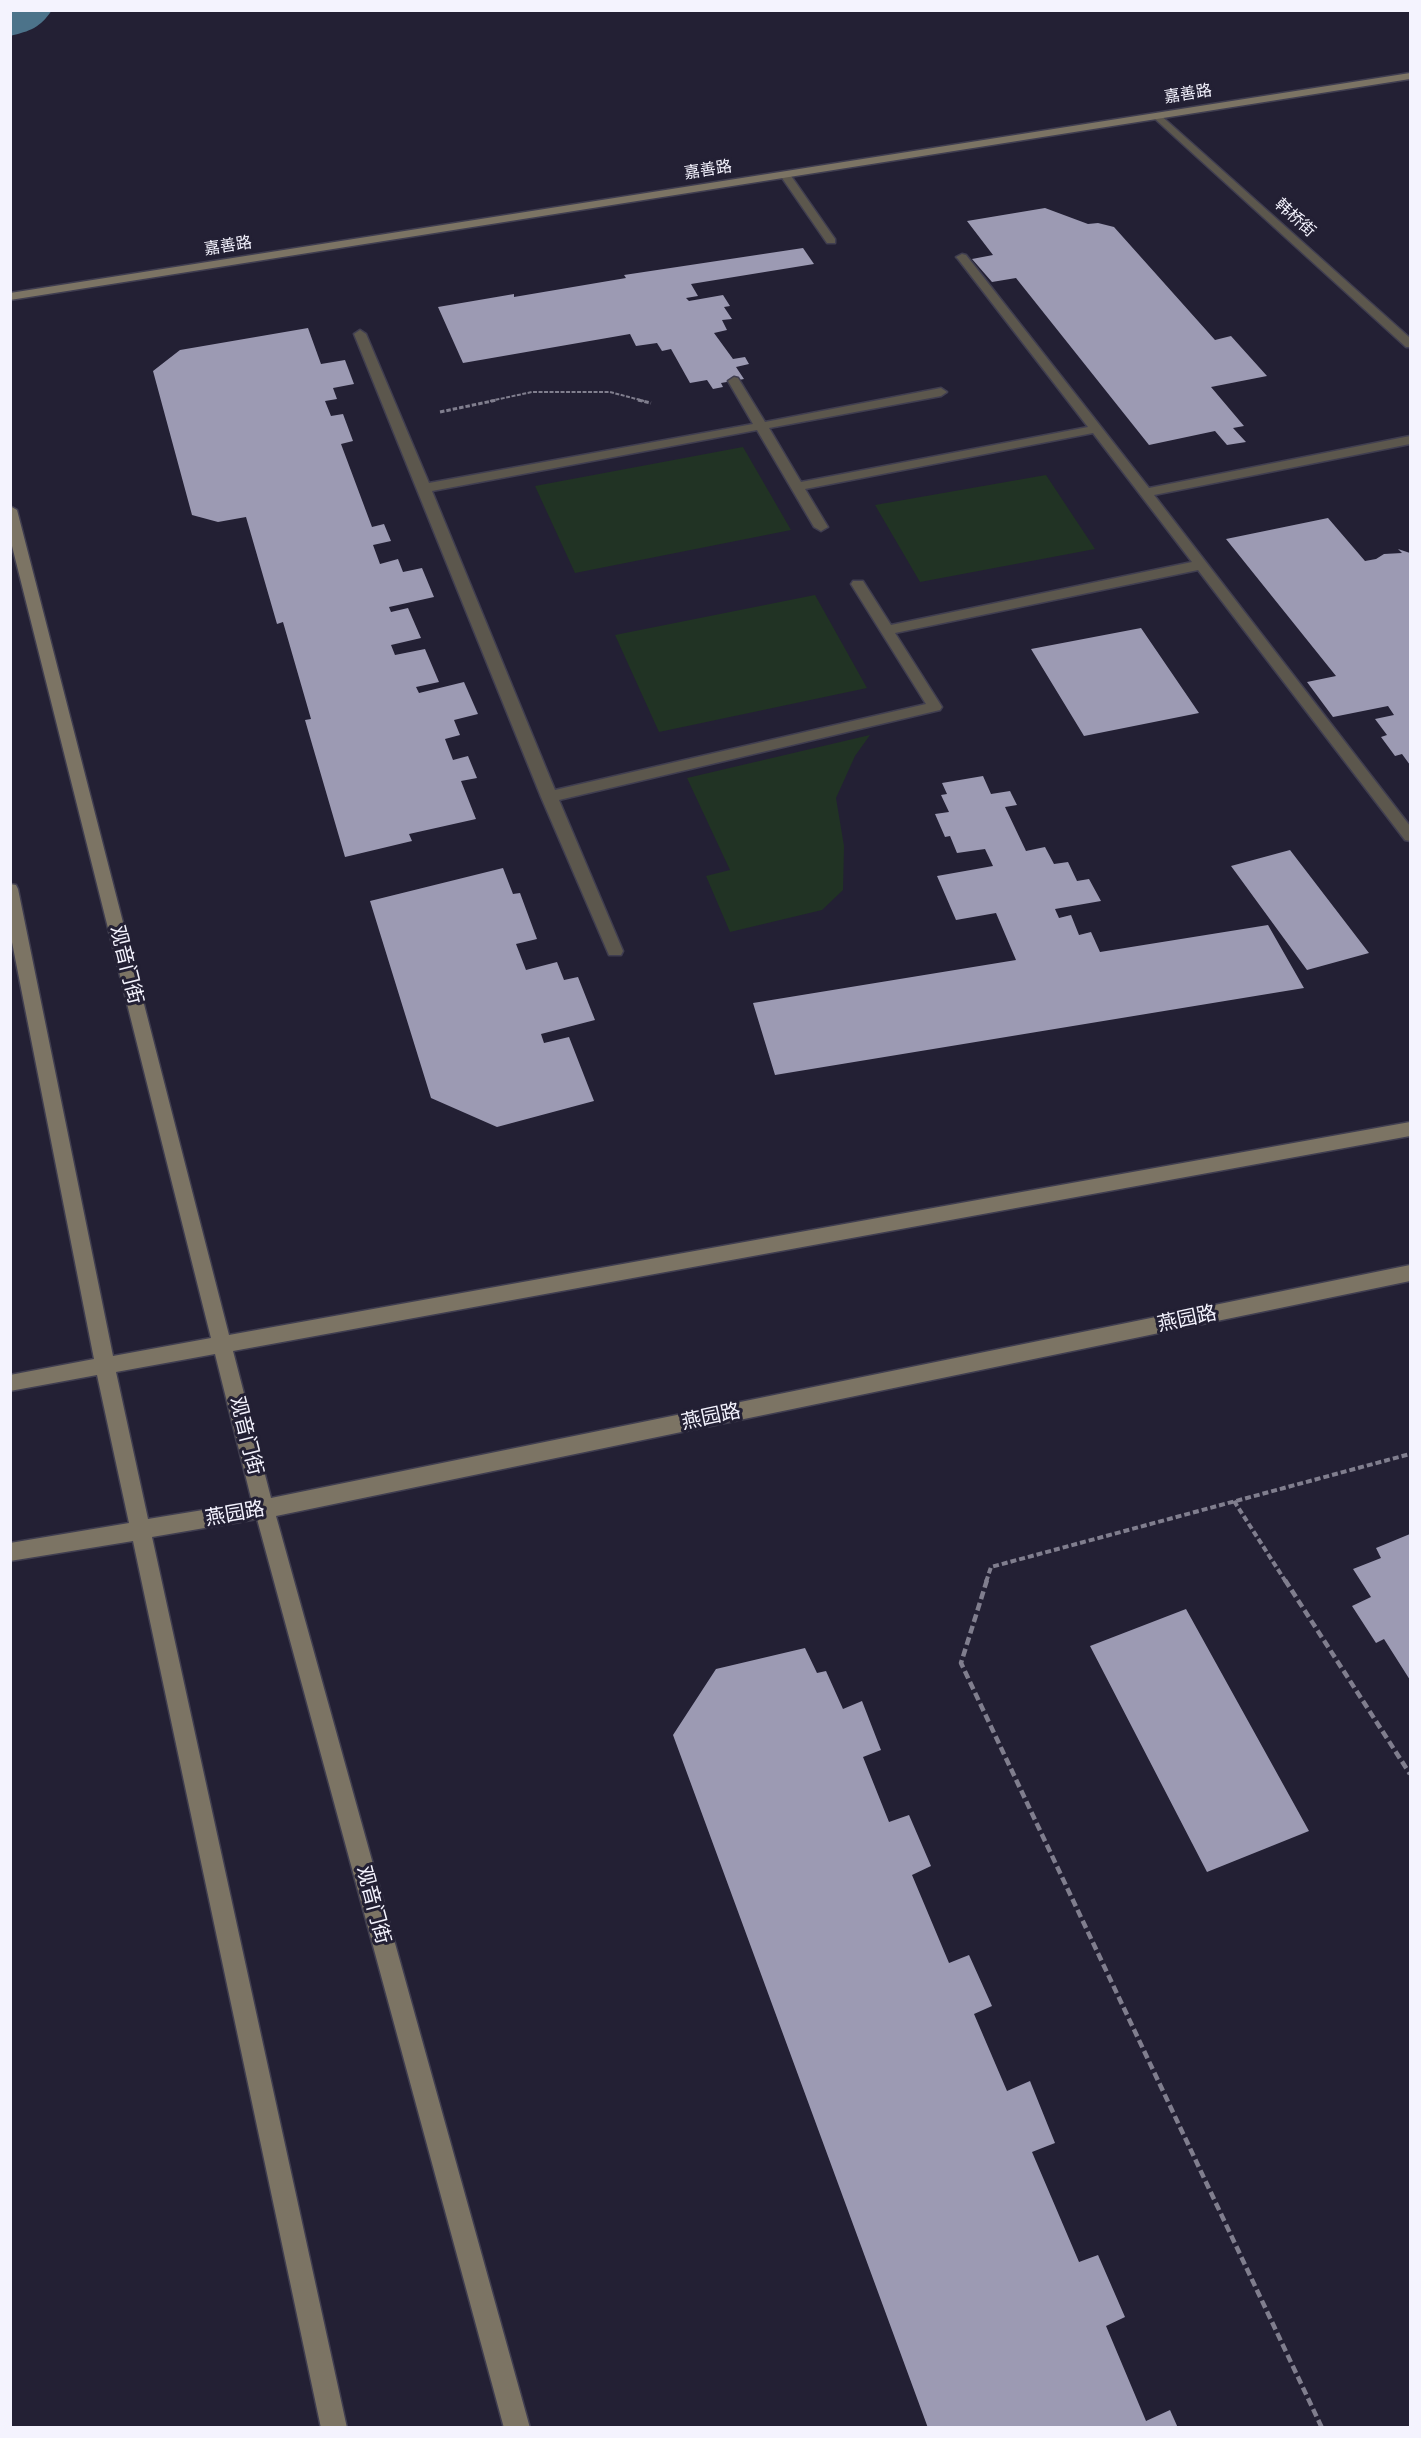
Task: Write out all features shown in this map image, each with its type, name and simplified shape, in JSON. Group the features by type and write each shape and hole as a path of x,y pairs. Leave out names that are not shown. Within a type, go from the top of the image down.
{"street":[{"name":"嘉善路","path":"10,297 1410,76"},
{"name":"韩桥街","path":"1158,116 1410,344"},
{"path":"785,175 831,241"},
{"path":"962,257 1410,836"},
{"path":"360,334 425,488 549,797 615,951"},
{"path":"734,381 821,527"},
{"path":"425,488 941,392"},
{"path":"798,486 1095,429"},
{"path":"1146,494 1410,440"},
{"name":"观音门街","path":"10,510 264,1509 517,2427"},
{"path":"887,630 1200,565"},
{"path":"549,797 935,707 858,584"},
{"path":"10,889 105,1366 334,2427"},
{"path":"10,1383 1410,1129"},
{"name":"燕园路","path":"10,1552 264,1509 1410,1273"}],"path":[{"path":"396,420 532,392 610,392 654,404"},
{"path":"1322,2427 961,1663 991,1567 1410,1454"},
{"path":"1234,1501 1410,1774"}],"green space":[{"path":"743,447 791,530 575,573 535,486"},
{"path":"1046,475 1095,549 920,582 875,505"},
{"path":"815,595 867,688 659,732 615,635"},
{"path":"870,735 855,756 836,798 844,846 843,890 822,910 730,932 706,876 730,870 687,778"}],"building":[{"path":"1045,208 1088,224 1098,223 1114,227 1215,340 1231,336 1267,376 1211,387 1244,426 1233,428 1246,442 1227,445 1215,431 1149,445 1016,278 992,282 972,259 993,255 967,221"},
{"path":"803,248 814,264 691,284 698,296 686,298 689,301 723,295 730,306 724,307 732,319 722,320 727,330 714,333 733,359 745,357 749,364 736,367 744,379 721,383 723,387 713,389 707,380 690,383 671,349 662,351 657,343 636,346 630,334 463,363 438,307 514,294 514,297 626,278 624,275"},
{"path":"308,328 321,364 345,360 354,384 333,388 337,399 325,401 331,416 343,414 353,441 341,444 372,527 384,524 391,541 373,545 380,564 398,559 403,572 422,568 434,597 389,607 391,612 408,608 421,638 391,645 395,655 425,649 439,682 416,687 419,693 464,682 478,714 454,720 460,735 445,739 453,760 468,756 477,778 461,781 476,819 409,834 412,841 345,857 305,720 311,719 283,622 277,624 246,517 218,522 192,515 153,371 180,350"},
{"path":"1328,518 1365,561 1376,559 1384,554 1402,553 1398,549 1410,553 1410,765 1402,754 1395,756 1381,737 1387,735 1375,719 1394,715 1388,706 1333,717 1307,682 1336,676 1226,539"},
{"path":"1141,628 1199,713 1084,736 1031,649"},
{"path":"983,776 991,794 1010,791 1017,805 1005,807 1026,851 1045,847 1054,864 1068,862 1077,881 1089,879 1101,901 1055,909 1059,918 1071,915 1079,935 1091,932 1100,952 1268,925 1304,988 775,1075 753,1003 1016,960 996,913 956,920 937,876 993,866 985,849 957,853 950,836 945,837 935,814 949,812 941,795 947,794 942,783"},
{"path":"1290,850 1369,953 1307,970 1231,866"},
{"path":"503,868 513,894 520,893 537,939 516,944 526,970 557,962 564,980 578,977 595,1020 541,1034 544,1043 569,1037 594,1101 497,1127 431,1098 370,901"},
{"path":"1410,1534 1410,1680 1384,1639 1376,1643 1352,1606 1371,1597 1353,1569 1381,1558 1376,1548"},
{"path":"1186,1609 1309,1831 1207,1872 1090,1646"},
{"path":"805,1648 817,1673 826,1671 843,1709 862,1701 881,1750 863,1757 889,1822 909,1815 931,1866 912,1875 949,1963 969,1955 992,2006 974,2014 1007,2091 1030,2081 1055,2143 1032,2152 1079,2262 1098,2255 1125,2317 1106,2326 1146,2421 1170,2410 1178,2428 928,2428 673,1735 716,1669"}],"waterway":[{"path":"10,17 20,10"}]}
